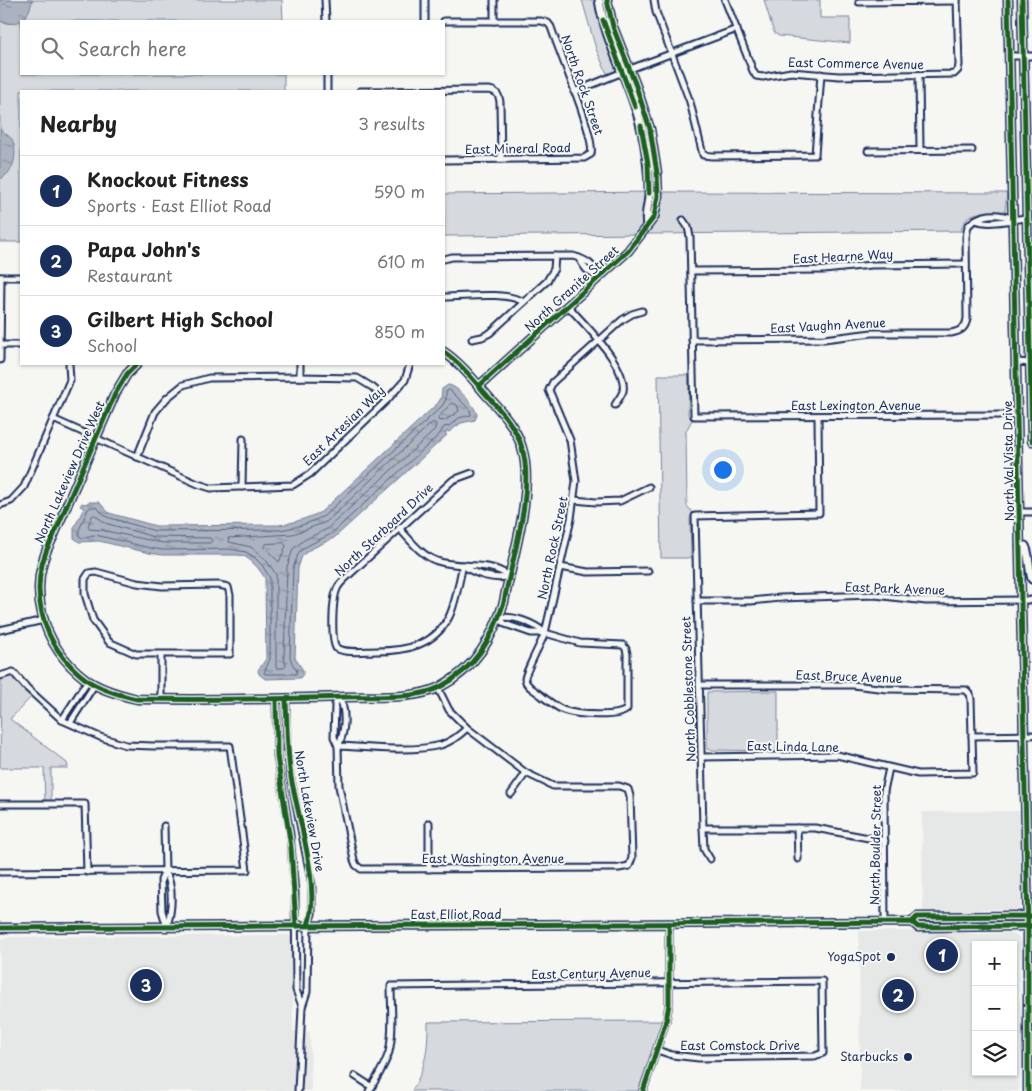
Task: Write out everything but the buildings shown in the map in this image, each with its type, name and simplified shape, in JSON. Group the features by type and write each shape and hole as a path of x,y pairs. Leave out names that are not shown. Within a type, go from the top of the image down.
{"main road":[{"path":"599,0 607,34 640,124 648,164 649,193 646,219 648,225"},
{"name":"North Granite Street","path":"479,386 633,246 654,217 658,193 656,158 650,128 630,69 613,27 607,0"},
{"name":"North Val Vista Drive","path":"1008,0 1020,546 1028,735 1030,921 1028,1091"},
{"name":"North Val Vista Drive","path":"1022,0 1032,441"},
{"name":"North Lakeview Drive West","path":"136,365 127,374 115,394 46,550 39,584 40,605 53,643 66,659 91,682 114,693 137,699 282,700 409,696 438,688 457,676 477,657 487,644 499,618 525,495 526,472 522,448 515,431 504,413 445,353"},
{"path":"1020,546 1025,546 1028,550 1028,569 1032,579"},
{"path":"951,927 956,922 968,922 976,916"},
{"name":"East Elliot Road","path":"912,922 916,917 976,916 1030,921"},
{"name":"East Elliot Road","path":"0,928 885,922 912,922 918,927 951,927 1030,921"}],"street":[{"path":"325,0 326,20"},
{"path":"425,0 425,20"},
{"path":"445,22 494,21 494,0"},
{"path":"654,0 656,12 690,102 703,155 815,155 821,74"},
{"path":"574,92 737,29 725,0"},
{"path":"859,2 957,0"},
{"name":"East Commerce Avenue","path":"737,29 756,76 763,77 790,72 855,76 948,76 956,73 959,65 957,0"},
{"name":"North Rock Street","path":"494,21 541,20 548,23 551,27 589,132 592,146 591,154"},
{"path":"1010,56 1032,56"},
{"path":"327,75 327,90"},
{"path":"919,76 920,150"},
{"path":"445,90 489,90 498,93 500,102 500,159"},
{"path":"868,151 972,150"},
{"name":"East Mineral Road","path":"445,160 584,158 591,154"},
{"path":"966,264 966,233 968,226 975,220 1006,221 1027,218"},
{"path":"683,220 690,232 692,340"},
{"path":"472,339 490,333 550,277 554,269 555,256"},
{"path":"445,259 452,257 555,256 579,258 589,261 595,268 599,278"},
{"name":"East Hearne Way","path":"691,271 824,270 871,264 966,264"},
{"name":"East Vaughn Avenue","path":"692,340 824,339 872,333 951,333 963,329 967,318 966,264"},
{"path":"0,360 0,277 20,277"},
{"path":"445,297 504,296 524,302"},
{"path":"568,306 611,354 621,377 623,390 615,405"},
{"path":"599,340 627,316 642,311"},
{"name":"North Rock Street","path":"545,633 580,643 617,643 624,646 627,654 628,706 626,711 618,714 568,712 553,705 529,686 525,679 545,633 574,500 576,481 570,440 549,390 553,382 599,340"},
{"name":"East Lexington Avenue","path":"692,340 694,416 1018,415"},
{"path":"1,345 20,345"},
{"path":"1017,362 1031,362"},
{"path":"0,505 11,501 24,487 70,380 70,365"},
{"path":"300,365 300,377"},
{"name":"East Artesian Way","path":"53,419 136,457 211,488 293,485 310,474 387,400 405,380 410,365"},
{"path":"136,457 155,412 167,398 183,385 210,378 357,378 372,387 387,400"},
{"name":"North Cobblestone Street","path":"710,860 704,849 703,828 695,516 819,513 818,417"},
{"path":"242,487 243,439"},
{"name":"North Starboard Drive","path":"463,565 450,616 440,631 429,640 415,647 391,651 345,651 336,648 333,640 333,610 336,589 348,575 453,480 472,473"},
{"path":"574,500 596,502 620,501 649,486"},
{"path":"1020,512 1032,512"},
{"path":"399,528 415,546 437,561 463,565 472,564 502,571 509,576"},
{"path":"560,567 588,572 648,571"},
{"path":"96,572 137,583 162,586 219,585 228,587 230,595 230,654 161,655 136,654 109,642 93,620 85,594 85,579 89,573 96,572"},
{"name":"East Park Avenue","path":"697,601 751,601 780,598 875,595 926,601 1032,600"},
{"path":"499,618 504,624 514,628 530,633 545,633"},
{"path":"499,618 509,618 536,626 545,633"},
{"path":"0,630 44,620"},
{"path":"161,655 161,699"},
{"path":"0,676 14,672 27,688 62,720 100,737 126,744 153,746 230,746 247,870 0,872"},
{"path":"62,720 91,682"},
{"path":"70,723 91,682"},
{"name":"East Bruce Avenue","path":"699,685 853,685 887,689 960,689 968,691 971,699 972,736"},
{"path":"438,688 449,710 467,728 526,773 511,794"},
{"path":"338,746 334,737 334,729 335,705 339,698"},
{"path":"338,746 343,736 343,705 339,698"},
{"name":"North Lakeview Drive","path":"282,700 290,774 312,885 312,914 308,925 307,992 302,1007"},
{"name":"North Lakeview Drive","path":"282,700 277,756 291,847 296,926 296,990 302,1007"},
{"path":"338,746 413,748 442,745 460,735 467,728"},
{"path":"972,736 1028,735"},
{"name":"East Linda Lane","path":"701,757 837,755 918,774 973,773 972,736"},
{"name":"East Washington Avenue","path":"338,746 339,786 354,860 358,867 367,870 619,868 629,866 632,858 630,796 628,789 619,786 553,786 526,773"},
{"name":"North Boulder Street","path":"885,922 884,791 889,768"},
{"path":"0,804 85,804 87,872"},
{"path":"429,823 429,869"},
{"path":"164,826 165,871 161,880 162,911 167,927"},
{"path":"703,828 816,828 885,841"},
{"path":"797,828 798,859"},
{"path":"165,871 170,879 171,914 167,927"},
{"path":"643,1091 666,1022 669,1004 669,924"},
{"name":"East Century Avenue","path":"371,1089 382,1070 388,1053 391,1034 391,986 822,982 823,1053"},
{"path":"298,1091 302,1007"},
{"name":"East Comstock Drive","path":"657,1050 672,1055 699,1058 815,1056 823,1053"},
{"path":"355,1076 371,1089"}],"shaded area":[{"path":"0,0 282,0 283,20 20,20 20,75 284,75 284,90 20,90 20,242 0,242"},
{"path":"582,0 602,0 608,24 626,71 609,78 596,49"},
{"path":"764,0 820,0 820,18 850,18 850,43 779,36 774,33"},
{"path":"663,192 1007,193 1005,211 984,212 972,215 967,218 961,231 445,236 445,194"},
{"path":"658,375 689,375 688,414 692,420 686,431 687,506 693,513 690,519 691,558 661,558"},
{"path":"13,672 34,694 10,719 67,763 68,768 51,768 51,804 45,804 44,768 0,768 1,676"},
{"path":"778,691 778,751 709,750 707,748 707,692"},
{"path":"1020,811 1021,903 1018,911 983,909 962,913 923,913 922,812"},
{"path":"859,931 1010,933 1019,937 1022,944 1019,994 1022,1013 1022,1048 1019,1091 860,1091"},
{"path":"289,935 293,939 293,1031 310,1032 311,1091 0,1091 0,939 10,937"},
{"path":"662,1021 638,1091 412,1091 425,1058 428,1022"}],"water":[{"path":"0,0 32,0 29,12 22,20 12,23 0,21"},
{"path":"0,129 12,139 15,156 9,172 0,179"},
{"path":"448,385 461,392 470,402 476,411 475,420 461,423 449,432 447,431 445,434 447,435 334,538 309,550 302,556 298,568 295,658 303,670 300,678 265,679 259,674 258,670 266,659 265,578 258,568 244,556 163,555 99,541 79,542 74,538 74,528 84,508 80,506 82,503 89,502 99,502 109,513 156,526 279,525 295,522 321,512 438,403 441,398 442,389"}],"cycle path":[{"path":"479,386 628,251 654,217 658,196 657,173 650,129 636,86 613,27 607,0"},
{"path":"1008,0 1028,926 1028,1091"},
{"path":"1022,0 1032,441"},
{"path":"603,20 635,107"},
{"path":"641,126 648,164 649,193"},
{"path":"136,365 127,374 115,394 45,556 40,576 39,595 42,614 58,650 71,666 92,684 111,692 137,699 406,696 430,691 453,679 473,662 488,640 504,602 524,504 525,465 522,448 516,432 501,411 470,376 445,353"},
{"path":"276,700 277,756 291,847 296,926"},
{"path":"286,700 291,777 307,852 312,892 308,925"},
{"path":"912,922 917,917 1032,916"},
{"path":"0,928 912,922 918,927 1032,926"},
{"path":"643,1091 666,1021 669,1004 669,924"}],"place":[{"name":"Knockout Fitness","path":"942,955"},
{"name":"YogaSpot","path":"891,957"},
{"name":"Gilbert High School","path":"146,985"},
{"name":"Papa John's","path":"898,995"},
{"name":"Starbucks","path":"908,1057"}]}
